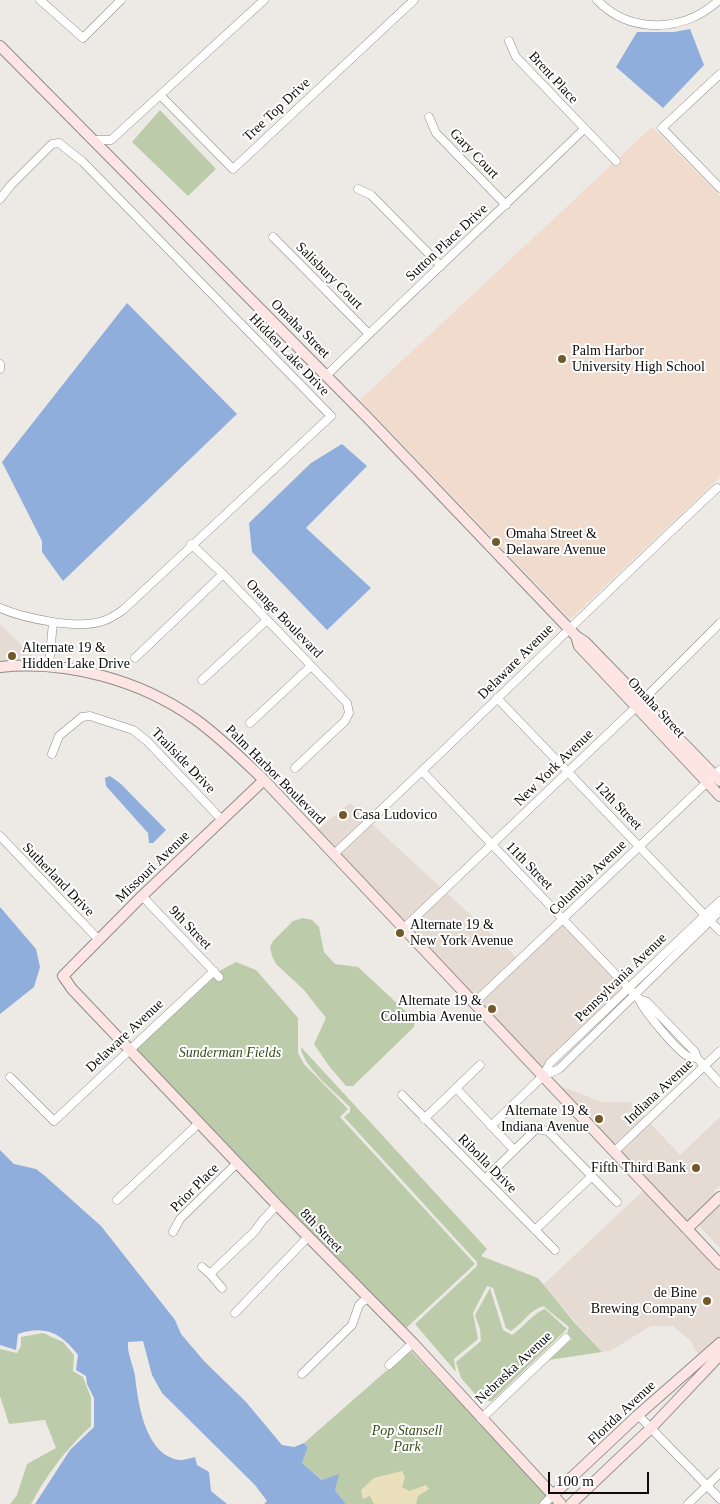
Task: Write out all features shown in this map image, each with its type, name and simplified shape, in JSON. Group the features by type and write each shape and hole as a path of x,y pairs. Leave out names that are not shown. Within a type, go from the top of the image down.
{"street":[{"path":"40,0 83,38 121,0"},
{"path":"95,140 111,140 264,0"},
{"name":"Tree Top Drive","path":"161,96 233,169 414,0"},
{"path":"597,0 622,17 650,26 662,26 675,25 697,17 719,0"},
{"name":"Brent Place","path":"509,41 516,57 616,161"},
{"name":"Omaha Street","path":"0,46 95,140 326,376 568,628 585,642 639,704 715,777 720,796"},
{"path":"720,74 662,128 720,188"},
{"name":"Gary Court","path":"429,117 436,132 506,205"},
{"name":"Sutton Place Drive","path":"326,376 368,333 506,205 584,129"},
{"name":"Hidden Lake Drive","path":"0,199 11,185 52,144 59,143 83,162 331,416 123,610 103,622 52,622 15,615 0,608"},
{"path":"358,189 371,195 441,266"},
{"name":"Salisbury Court","path":"273,237 368,333"},
{"path":"0,364 0,369"},
{"name":"Delaware Avenue","path":"334,854 422,772 568,628 717,488"},
{"name":"Orange Boulevard","path":"192,544 224,574 347,704 348,716 338,729 295,768"},
{"path":"135,658 224,574"},
{"path":"202,680 266,620"},
{"path":"49,666 52,622"},
{"name":"New York Avenue","path":"402,929 639,704 720,623"},
{"name":"Palm Harbor Boulevard","path":"0,667 49,666 115,680 177,708 225,743 264,780 402,929 544,1076"},
{"path":"250,723 311,666"},
{"name":"12th Street","path":"498,698 720,931"},
{"name":"Trailside Drive","path":"52,754 60,736 82,717 90,716 133,730 147,741 222,820"},
{"name":"11th Street","path":"422,772 634,994 647,1002 720,1083"},
{"name":"Columbia Avenue","path":"474,1003 639,846 715,777"},
{"name":"Missouri Avenue","path":"64,976 142,896 264,780"},
{"name":"Sutherland Drive","path":"0,836 99,940"},
{"name":"9th Street","path":"142,896 216,974"},
{"name":"Pennsylvania Avenue","path":"492,1126 544,1076 559,1069 707,918 720,901"},
{"name":"Pennsylvania Avenue","path":"707,918 720,912"},
{"name":"Delaware Avenue","path":"10,1077 54,1121 129,1049 216,974"},
{"name":"8th Street","path":"64,976 72,989 237,1164 413,1343 561,1504"},
{"name":"Indiana Avenue","path":"615,1151 720,1051"},
{"path":"424,1119 480,1065"},
{"path":"544,1076 719,1261"},
{"path":"456,1088 514,1150"},
{"name":"Ribolla Drive","path":"402,1096 555,1250"},
{"path":"117,1200 199,1123"},
{"path":"485,1179 536,1129 548,1131 617,1202"},
{"name":"Prior Place","path":"173,1232 180,1219 237,1164"},
{"path":"535,1230 592,1176"},
{"path":"688,1228 720,1197"},
{"path":"210,1274 255,1231 277,1205"},
{"path":"235,1313 308,1237"},
{"path":"202,1267 222,1288"},
{"path":"302,1374 352,1325 359,1305 367,1298"},
{"name":"Nebraska Avenue","path":"481,1418 566,1338"},
{"path":"389,1365 413,1343"},
{"name":"Florida Avenue","path":"544,1504 720,1343"},
{"name":"Florida Avenue","path":"571,1504 650,1429 720,1355"},
{"path":"638,1416 720,1499"},
{"path":"688,1504 720,1473"}],"shaded area":[{"name":"Palm Harbor University High School","path":"652,127 720,196 720,477 570,619 360,400"},
{"path":"0,624 38,662 0,663"},
{"path":"350,803 366,818 334,849 316,831"},
{"path":"372,824 441,888 402,924 339,855"},
{"path":"447,893 516,957 558,919 473,998 408,930"},
{"path":"563,925 624,989 547,1061 542,1070 479,1003"},
{"path":"556,1084 601,1102 630,1102 645,1117 615,1146"},
{"path":"720,1117 720,1186 714,1191 718,1194 687,1223 621,1151 650,1123 680,1155"},
{"path":"646,1188 716,1262 720,1271 720,1338 701,1355 695,1350 692,1342 673,1326 651,1326 610,1351 602,1352 543,1285"},
{"path":"720,1201 720,1248 697,1224"}],"green space":[{"path":"160,110 216,169 188,196 132,142"},
{"path":"303,918 312,920 319,927 324,952 335,964 358,967 415,1020 414,1027 353,1086 346,1086 314,1044 326,1018 304,990 276,964 272,956 270,947 273,941 293,921"},
{"name":"Sunderman Fields","path":"236,962 256,970 298,1018 298,1053 304,1064 348,1109 340,1117 475,1264 403,1331 134,1050 214,974"},
{"path":"301,1047 487,1249 481,1256 538,1278 574,1322 602,1352 549,1360 572,1339 567,1334 569,1327 543,1306 534,1310 511,1331 506,1328 493,1288 487,1286 473,1313 478,1339 454,1359 456,1372 415,1324 477,1266 477,1262 344,1117 350,1112 350,1107 313,1070 307,1062"},
{"path":"490,1288 503,1330 512,1335 536,1314 545,1309 567,1329 492,1401 481,1401 461,1378 456,1362 481,1341 480,1329 475,1315"},
{"path":"43,1333 63,1342 74,1355 73,1371 83,1377 91,1398 91,1426 58,1462 31,1504 10,1504 17,1495 27,1464 56,1448 45,1420 9,1424 0,1396 0,1349 17,1353 21,1346 21,1337"},
{"name":"Pop Stansell Park","path":"410,1350 556,1504 346,1504 335,1490 302,1463 308,1447 304,1443"}],"sand":[{"path":"402,1471 405,1477 402,1487 409,1491 426,1485 429,1489 418,1496 416,1504 374,1504 370,1496 363,1499 361,1490 374,1478"}],"water":[{"path":"690,29 704,65 663,108 616,67 637,32 674,32"},
{"path":"127,303 237,414 63,581 42,552 42,541 2,462"},
{"path":"342,444 367,466 306,528 371,588 327,630 252,552 249,523 311,463"},
{"path":"110,776 121,784 166,830 153,843 149,843 148,833 106,786 105,778"},
{"path":"0,907 36,949 40,967 34,987 0,1014"},
{"path":"0,1150 14,1164 36,1169 101,1226 175,1320 181,1334 204,1361 246,1402 282,1445 294,1447 304,1443 308,1447 302,1463 322,1480 339,1474 335,1490 346,1504 264,1504 267,1501 255,1485 162,1393 152,1375 143,1341 128,1342 128,1346 141,1413 151,1439 168,1456 180,1460 195,1457 197,1465 209,1472 211,1491 227,1504 35,1504 70,1450 94,1427 94,1398 87,1384 86,1376 76,1370 78,1355 59,1336 44,1331 28,1331 18,1334 16,1350 0,1345"}],"place":[{"name":"Palm Harbor University High School","path":"562,359"},
{"name":"Omaha Street & Delaware Avenue","path":"496,542"},
{"name":"Alternate 19 & Hidden Lake Drive","path":"12,656"},
{"name":"Casa Ludovico","path":"343,815"},
{"name":"Alternate 19 & New York Avenue","path":"400,933"},
{"name":"Alternate 19 & Columbia Avenue","path":"492,1009"},
{"name":"Alternate 19 & Indiana Avenue","path":"599,1119"},
{"name":"Fifth Third Bank","path":"696,1168"},
{"name":"de Bine Brewing Company","path":"707,1301"}]}
